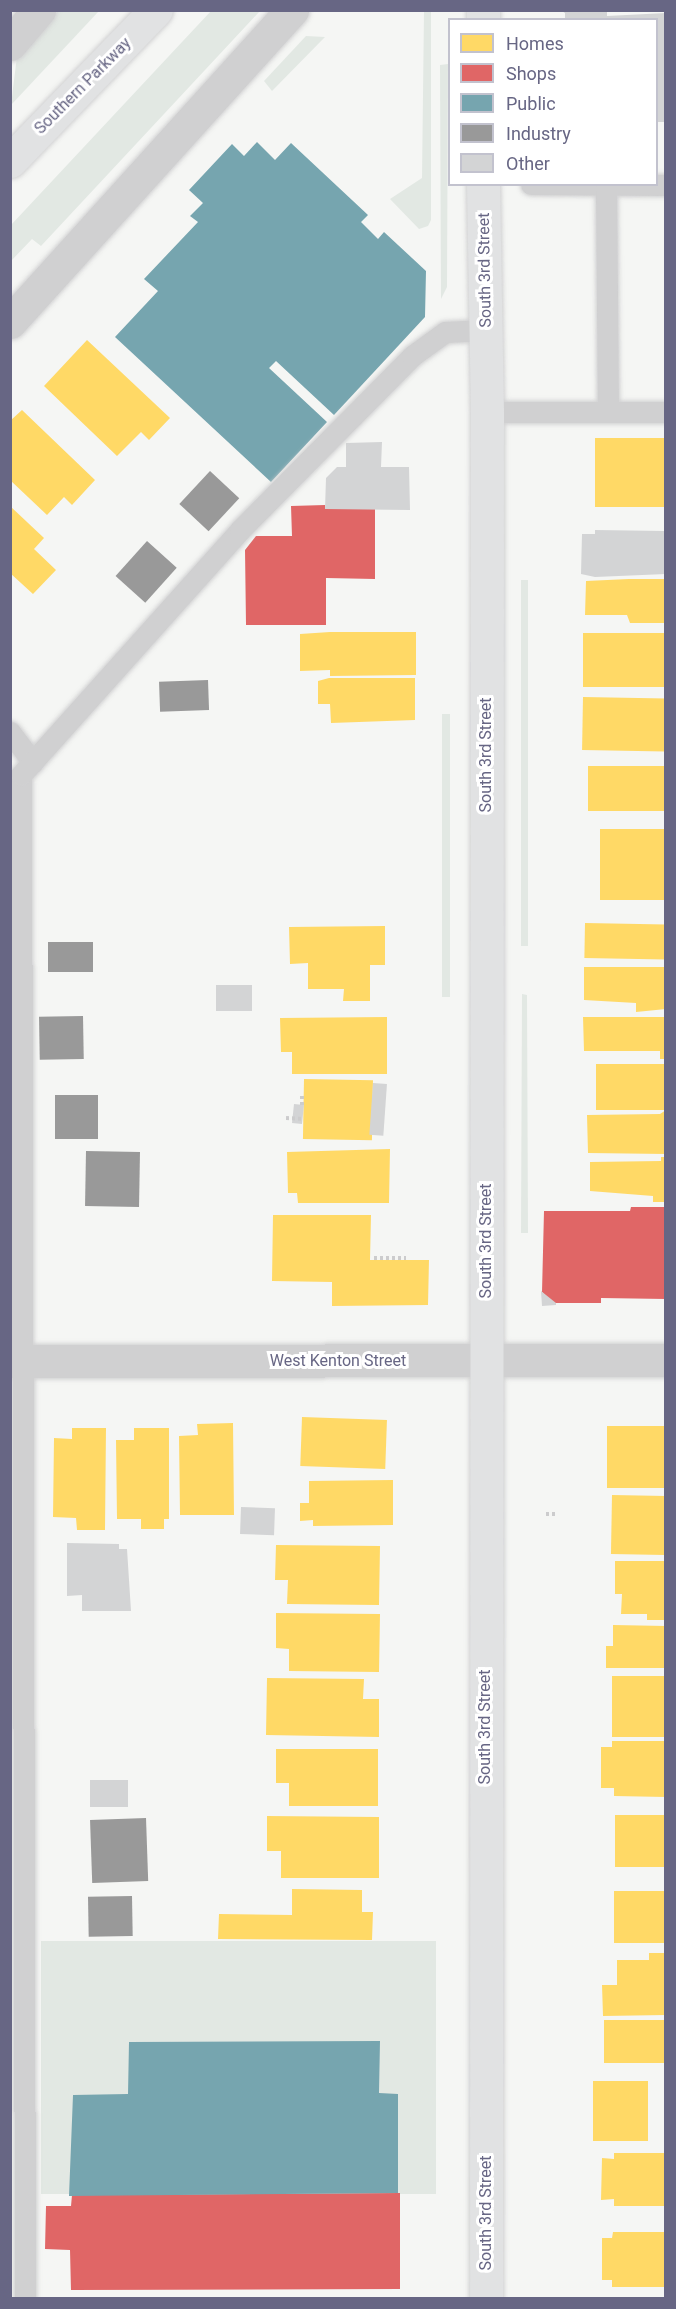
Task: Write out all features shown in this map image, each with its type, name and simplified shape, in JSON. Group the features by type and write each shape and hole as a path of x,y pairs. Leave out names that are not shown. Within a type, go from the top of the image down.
{"main road":[{"name":"Southern Parkway","path":"10,161 156,10"},
{"name":"South 3rd Street","path":"483,186 487,412 486,2298"}],"street":[{"path":"10,44 39,10"},
{"path":"10,322 292,10"},
{"name":"West Kenton Street","path":"16,1360 666,1360"}],"lane":[{"path":"606,186 608,412"},
{"path":"25,2298 16,1360 21,776 240,530 412,356 445,332 486,330"},
{"path":"487,412 666,412"},
{"path":"10,732 33,762"}],"path":[{"path":"302,1095 302,1105"},
{"path":"286,1118 304,1119"},
{"path":"374,1258 406,1258"},
{"path":"546,1514 556,1514"}],"shaded area":[{"path":"58,11 99,11 11,105 17,56"},
{"path":"211,11 260,11 41,246 32,239 11,261 11,225"},
{"path":"424,11 431,11 431,220 428,226 419,229 390,199 422,178"},
{"path":"306,36 325,37 272,91 264,81"},
{"path":"448,64 447,287 441,299 440,65"},
{"path":"521,580 528,580 528,946 521,946"},
{"path":"442,714 450,714 450,997 442,997"},
{"path":"522,994 527,995 528,1233 521,1233"},
{"path":"41,1941 436,1941 436,2194 41,2194"}],"building: Homes":[{"path":"87,340 170,418 149,440 141,432 117,456 44,386"},
{"path":"22,410 95,480 72,505 64,497 47,515 10,480 10,421"},
{"path":"595,438 666,438 666,507 595,507"},
{"path":"10,506 44,538 34,549 56,570 33,594 10,573"},
{"path":"666,579 666,623 630,623 627,615 585,615 586,581"},
{"path":"416,632 416,675 330,676 330,670 300,671 300,634"},
{"path":"583,633 666,633 666,687 583,687"},
{"path":"329,678 415,678 415,720 331,723 330,704 318,704 318,681"},
{"path":"583,697 666,698 665,751 582,750"},
{"path":"588,766 666,766 666,811 588,811"},
{"path":"600,829 666,829 666,900 600,900"},
{"path":"585,923 666,924 665,959 584,958"},
{"path":"385,926 385,965 370,965 370,1001 343,1001 344,989 308,989 308,963 290,964 289,927"},
{"path":"584,967 666,967 666,1009 636,1012 636,1003 584,1000"},
{"path":"387,1017 387,1074 292,1074 292,1052 281,1052 280,1018"},
{"path":"583,1017 666,1017 666,1059 660,1059 660,1051 584,1051"},
{"path":"596,1064 666,1064 666,1110 596,1110"},
{"path":"304,1079 373,1080 372,1140 303,1139"},
{"path":"666,1110 666,1154 588,1153 587,1115 660,1114"},
{"path":"390,1149 389,1203 298,1203 297,1193 288,1193 287,1152"},
{"path":"661,1157 666,1157 666,1202 653,1202 653,1196 590,1191 590,1162 661,1161"},
{"path":"273,1215 371,1215 370,1260 429,1260 428,1305 332,1306 332,1282 272,1281"},
{"path":"302,1417 387,1420 385,1469 300,1466"},
{"path":"233,1423 234,1515 180,1515 179,1436 198,1435 197,1424"},
{"path":"607,1426 666,1426 666,1488 607,1488"},
{"path":"72,1428 106,1428 105,1530 77,1530 76,1518 53,1517 54,1438 72,1439"},
{"path":"134,1428 169,1428 169,1519 164,1519 164,1529 141,1529 141,1519 117,1519 116,1440 134,1440"},
{"path":"393,1480 393,1525 313,1526 313,1520 300,1521 300,1503 309,1503 309,1481"},
{"path":"612,1495 666,1496 665,1555 611,1554"},
{"path":"276,1545 380,1546 379,1605 287,1604 288,1580 275,1580"},
{"path":"615,1561 666,1561 666,1620 647,1620 647,1614 621,1614 622,1594 615,1594"},
{"path":"276,1613 380,1614 379,1672 289,1671 289,1649 276,1648"},
{"path":"613,1625 666,1626 666,1668 606,1668 606,1646 613,1646"},
{"path":"612,1676 666,1676 666,1737 612,1737"},
{"path":"267,1678 364,1679 363,1699 379,1699 379,1737 266,1735"},
{"path":"612,1741 666,1741 666,1797 614,1796 614,1788 601,1788 601,1747 612,1747"},
{"path":"276,1749 378,1749 378,1806 289,1806 289,1783 276,1783"},
{"path":"615,1815 666,1815 666,1867 615,1867"},
{"path":"267,1816 379,1817 379,1878 281,1878 281,1851 267,1851"},
{"path":"292,1889 362,1890 362,1912 373,1912 372,1940 218,1939 219,1914 292,1915"},
{"path":"614,1891 666,1891 666,1943 614,1943"},
{"path":"649,1953 666,1953 666,2015 603,2016 602,1985 617,1985 617,1960 649,1960"},
{"path":"604,2020 666,2020 666,2063 604,2063"},
{"path":"593,2081 648,2081 648,2141 593,2141"},
{"path":"614,2153 666,2153 666,2206 614,2206 614,2199 601,2200 602,2158 614,2159"},
{"path":"613,2232 666,2232 666,2287 612,2287 612,2280 602,2280 602,2238 612,2238"}],"building: Shops":[{"path":"325,505 325,509 375,509 375,579 326,578 326,625 246,625 245,550 256,536 292,536 291,506"},
{"path":"631,1207 666,1207 666,1299 601,1298 601,1303 553,1303 542,1292 544,1211 630,1211"},
{"path":"400,2193 400,2289 71,2290 70,2250 45,2249 46,2206 71,2206 72,2195"}],"building: Public":[{"path":"257,142 275,160 291,143 368,215 361,222 378,239 384,232 426,271 425,317 334,415 276,361 269,368 327,422 271,482 115,337 158,291 144,279 198,222 190,216 203,203 189,190 232,144 244,156"},
{"path":"380,2041 379,2093 398,2094 398,2193 69,2196 73,2095 128,2094 129,2042"}],"building: Industry":[{"path":"210,471 239,498 209,531 179,504"},
{"path":"147,541 177,568 145,603 116,576"},
{"path":"208,680 209,710 160,712 159,682"},
{"path":"48,942 93,942 93,972 48,972"},
{"path":"83,1016 84,1059 40,1060 39,1017"},
{"path":"55,1095 98,1095 98,1139 55,1139"},
{"path":"86,1151 140,1152 139,1207 85,1206"},
{"path":"146,1818 148,1881 92,1883 90,1820"},
{"path":"132,1896 133,1936 89,1937 88,1897"}],"building: Other":[{"path":"560,10 607,10 607,16 666,13 666,122 658,122 658,18 565,18 565,13"},
{"path":"382,442 381,467 409,467 410,510 325,509 326,478 337,467 346,467 346,443"},
{"path":"595,530 664,531 666,574 595,577 581,574 582,534 595,534"},
{"path":"216,985 252,985 252,1011 216,1011"},
{"path":"373,1083 387,1084 383,1136 369,1135"},
{"path":"294,1104 304,1105 302,1124 292,1123"},
{"path":"541,1291 556,1303 556,1305 542,1306"},
{"path":"241,1507 275,1508 274,1535 240,1534"},
{"path":"67,1543 119,1544 119,1549 127,1549 131,1611 82,1611 82,1595 67,1596"},
{"path":"90,1780 128,1780 128,1807 90,1807"}]}
